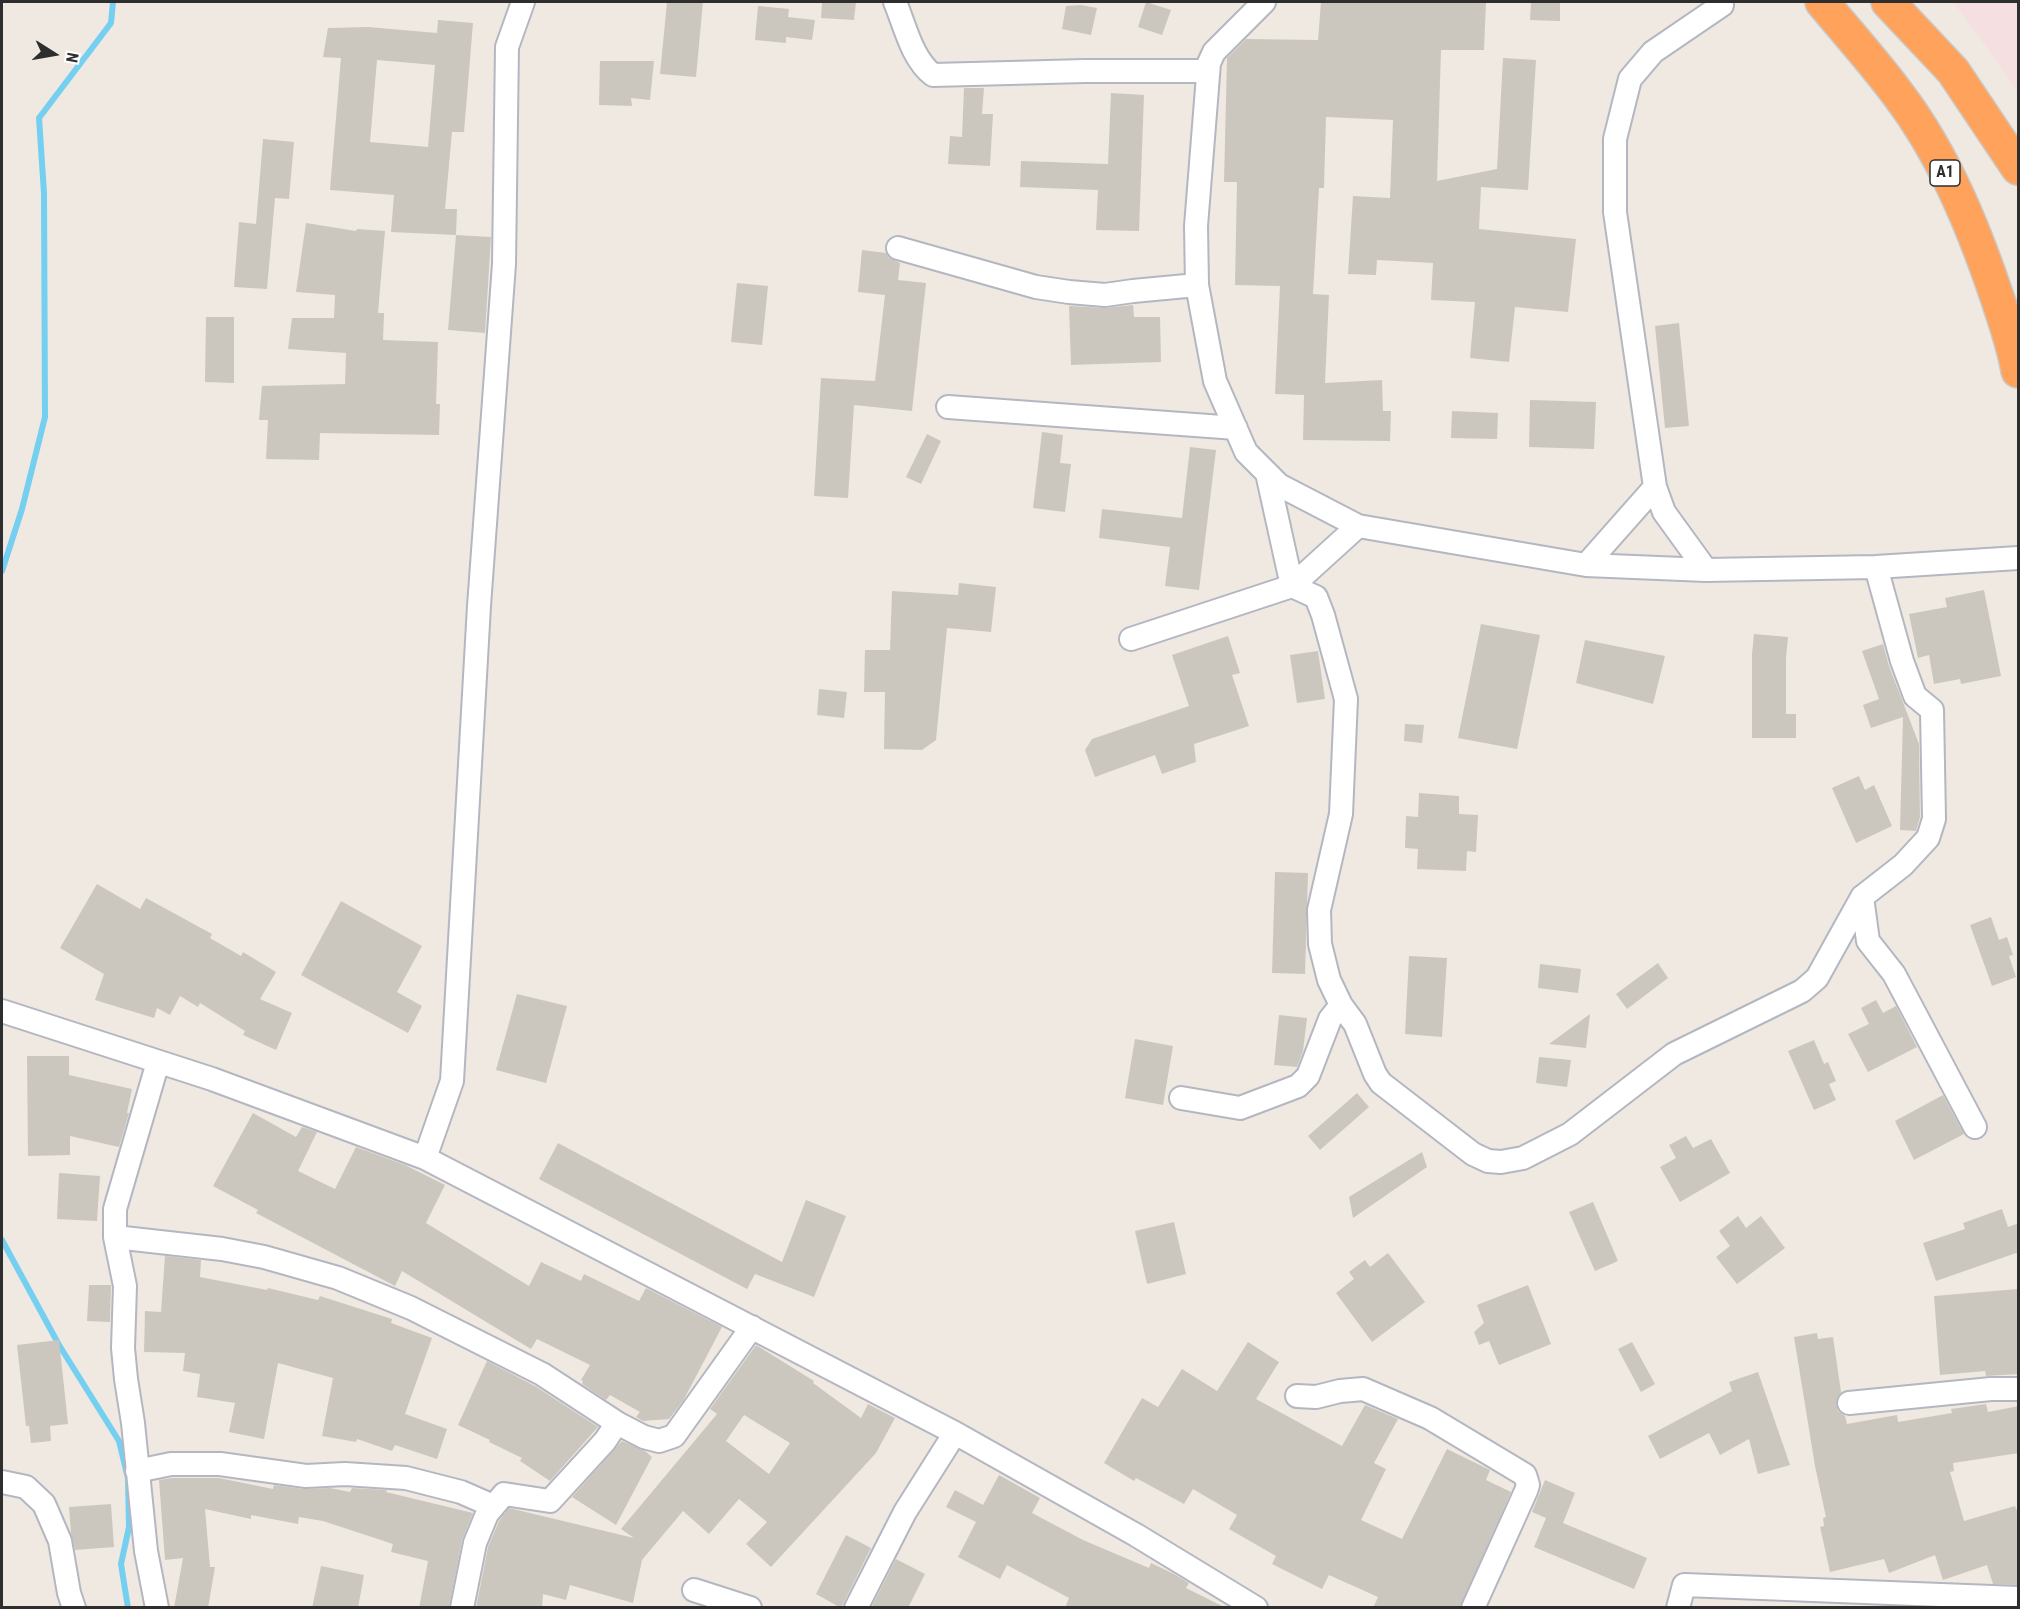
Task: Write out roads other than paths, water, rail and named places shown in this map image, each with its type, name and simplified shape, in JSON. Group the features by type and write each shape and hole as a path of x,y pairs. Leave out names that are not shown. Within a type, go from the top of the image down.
{"highway":[{"name":"A1","path":"1822,2 1898,94 1934,151 1964,210 1989,275 2019,371"},
{"path":"1888,2 1953,71 2019,168"},
{"path":"1917,2 1944,44 1953,71"}],"street":[{"path":"425,1158 452,1081 479,606 504,264 507,47 523,2"},
{"path":"895,2 917,57 924,68 933,75 1207,71"},
{"path":"1264,2 1214,52 1207,71 1196,226 1197,285 1215,381 1246,452 1279,485 1358,526 1586,565 1706,570 1876,567 2019,558"},
{"path":"1706,570 1664,512 1655,487 1615,212 1615,140 1630,80 1653,52 1719,3"},
{"path":"898,248 1036,287 1069,292 1105,295 1197,285"},
{"path":"948,407 1236,428"},
{"path":"1267,473 1292,586"},
{"path":"1586,565 1655,487"},
{"path":"1131,639 1292,586 1358,526"},
{"path":"1292,586 1316,597 1346,699 1341,814 1319,910 1320,944 1329,980 1341,1005 1354,1024 1381,1083 1473,1154 1488,1161 1501,1162 1523,1158 1570,1134 1674,1053 1802,991 1817,978 1862,897 1903,865 1928,838 1934,819 1932,710 1915,696 1902,661 1876,567"},
{"path":"1862,897 1868,941 1894,974 1975,1127"},
{"path":"1181,1098 1240,1108 1298,1086 1308,1076 1330,1019 1341,1005"},
{"path":"2,1011 212,1079 425,1158 955,1433 1136,1535 1256,1608"},
{"path":"157,1608 146,1551 123,1348 125,1286 115,1237 115,1209 158,1062"},
{"path":"115,1237 222,1249 264,1257 338,1278 411,1308 542,1374 617,1423 644,1437 658,1441 675,1436 752,1327"},
{"path":"1297,1396 1316,1397 1340,1391 1364,1389 1430,1418 1525,1475 1528,1485 1526,1491 1473,1608"},
{"path":"1849,1403 1991,1389 2019,1389"},
{"path":"462,1608 475,1543 487,1514 493,1506 504,1494 550,1501 598,1449 617,1423"},
{"path":"856,1608 905,1512 955,1433"},
{"path":"136,1471 171,1464 220,1464 306,1476 345,1474 406,1478 461,1492 493,1506"},
{"path":"2,1482 26,1487 44,1504 60,1540 69,1593 74,1608"},
{"path":"1678,1608 1684,1585 2019,1598"},
{"path":"694,1590 750,1608"}],"waterway":[{"path":"2,571 22,509 45,417 44,193 39,118 111,23 113,2"},
{"path":"2,1240 59,1345 119,1441 128,1478 129,1527 121,1564 128,1608"}]}
